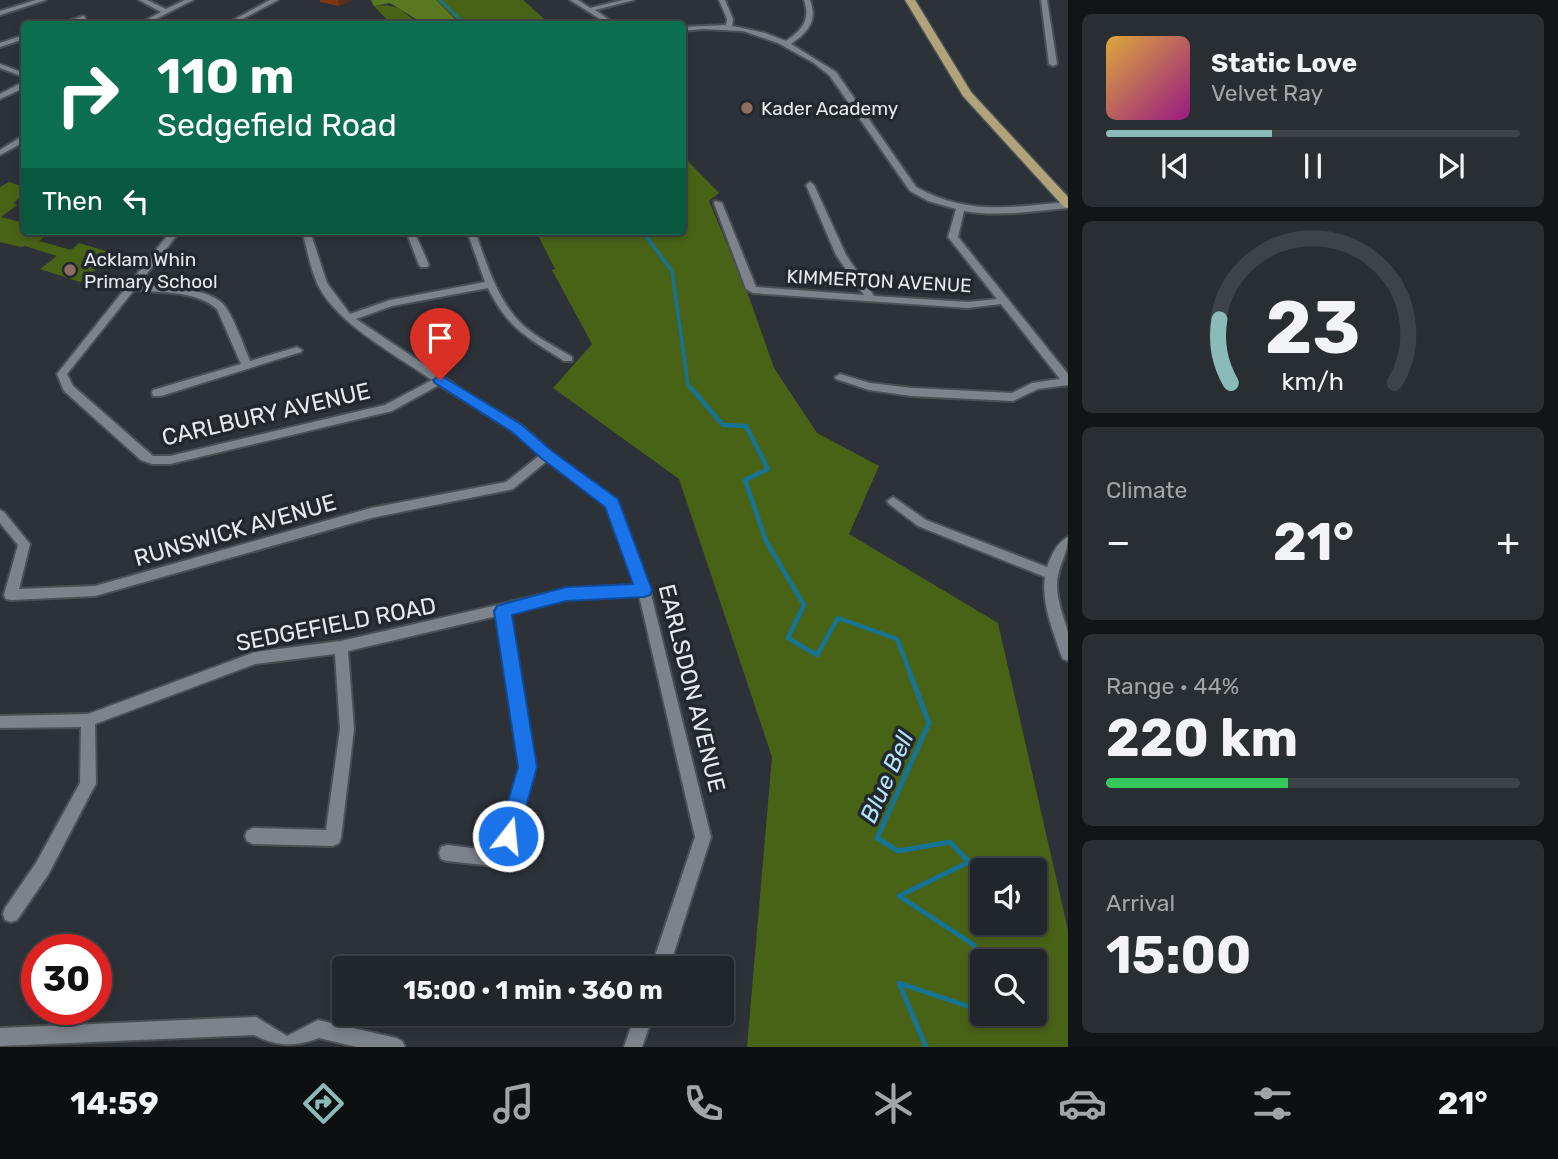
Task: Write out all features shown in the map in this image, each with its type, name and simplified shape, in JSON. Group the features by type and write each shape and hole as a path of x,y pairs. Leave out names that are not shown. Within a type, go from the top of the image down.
{"main road":[{"path":"910,0 967,94 1068,204"}],"street":[{"path":"0,13 43,0"},
{"path":"142,0 166,12"},
{"path":"148,21 190,0"},
{"path":"235,21 275,0"},
{"path":"573,0 607,21"},
{"path":"588,10 631,0"},
{"path":"722,0 730,19 729,25"},
{"path":"786,44 810,23 812,14 807,0"},
{"path":"1044,0 1053,64"},
{"path":"76,21 83,18"},
{"path":"686,29 729,25 786,44 809,56 833,74 913,188 927,198 960,209 982,212 1068,204"},
{"path":"0,45 21,38"},
{"path":"0,66 21,74"},
{"path":"0,97 21,86"},
{"path":"0,153 21,141"},
{"path":"810,185 841,255 872,299"},
{"name":"KIMMERTON AVENUE","path":"718,203 749,288 753,290 968,305 1004,301"},
{"path":"840,377 869,386 912,392 1013,397 1036,386 1068,381 953,237 960,209"},
{"name":"CARLBURY AVENUE","path":"173,235 68,364 62,379 68,388 139,453 152,460 170,460 387,408 440,380"},
{"name":"EARLSDON AVENUE","path":"307,235 322,283 348,318 517,428 547,455 612,503 644,590 703,837 664,956"},
{"path":"412,235 424,265"},
{"path":"473,235 491,284 504,309 521,329 568,359"},
{"path":"348,318 390,303 491,284"},
{"path":"133,287 215,300 222,308 247,366"},
{"path":"157,393 173,384 247,366 297,350"},
{"name":"RUNSWICK AVENUE","path":"0,515 24,544 6,595 95,591 370,513 509,486 547,455"},
{"path":"893,501 922,523 1050,574"},
{"path":"1068,542 1053,559 1050,574 1050,595 1068,655"},
{"name":"SEDGEFIELD ROAD","path":"0,722 89,720 256,657 341,647 503,611 566,594 644,590"},
{"path":"447,853 502,859 527,767 503,611"},
{"path":"253,836 333,838 347,729 341,647"},
{"path":"11,914 42,869 88,783 89,720"},
{"path":"0,1037 257,1026 286,1046 318,1029 396,1047"},
{"path":"633,1047 640,1026"}],"green space":[{"path":"371,0 436,0 457,21 419,21 390,3 374,6"},
{"path":"436,0 523,0 547,21 458,21"},
{"path":"374,6 392,6 418,21 388,21"},
{"path":"686,159 719,193 709,201 749,297 774,368 817,433 879,466 849,534 998,623 1068,930 1068,1047 747,1047 772,757 679,479 553,388 592,344 552,270 555,269 538,235 686,235"},
{"path":"9,182 21,186 21,197 13,203 17,205 1,217 21,222 21,235 46,235 39,241 71,250 79,243 116,254 80,282 40,269 57,256 0,242 0,187"}],"waterway":[{"name":"Blue Bell","path":"440,0 462,21"},
{"name":"Blue Bell","path":"645,235 672,271 688,385 694,392"},
{"name":"Blue Bell","path":"693,390 723,425 746,426 768,469 745,480 766,541 804,605 788,638 817,655 838,618 897,639 912,678"},
{"name":"Blue Bell","path":"911,676 929,723 877,838 898,851 950,842 969,862 899,896 974,945 975,949"},
{"name":"Blue Bell","path":"926,1047 899,983 970,1007"}],"place":[{"name":"Kader Academy","path":"747,108"},
{"name":"Acklam Whin Primary School","path":"70,270"}],"route":[{"path":"440,380 517,428 547,455 612,503 644,590 566,594 503,611 527,767 508,836"}]}
